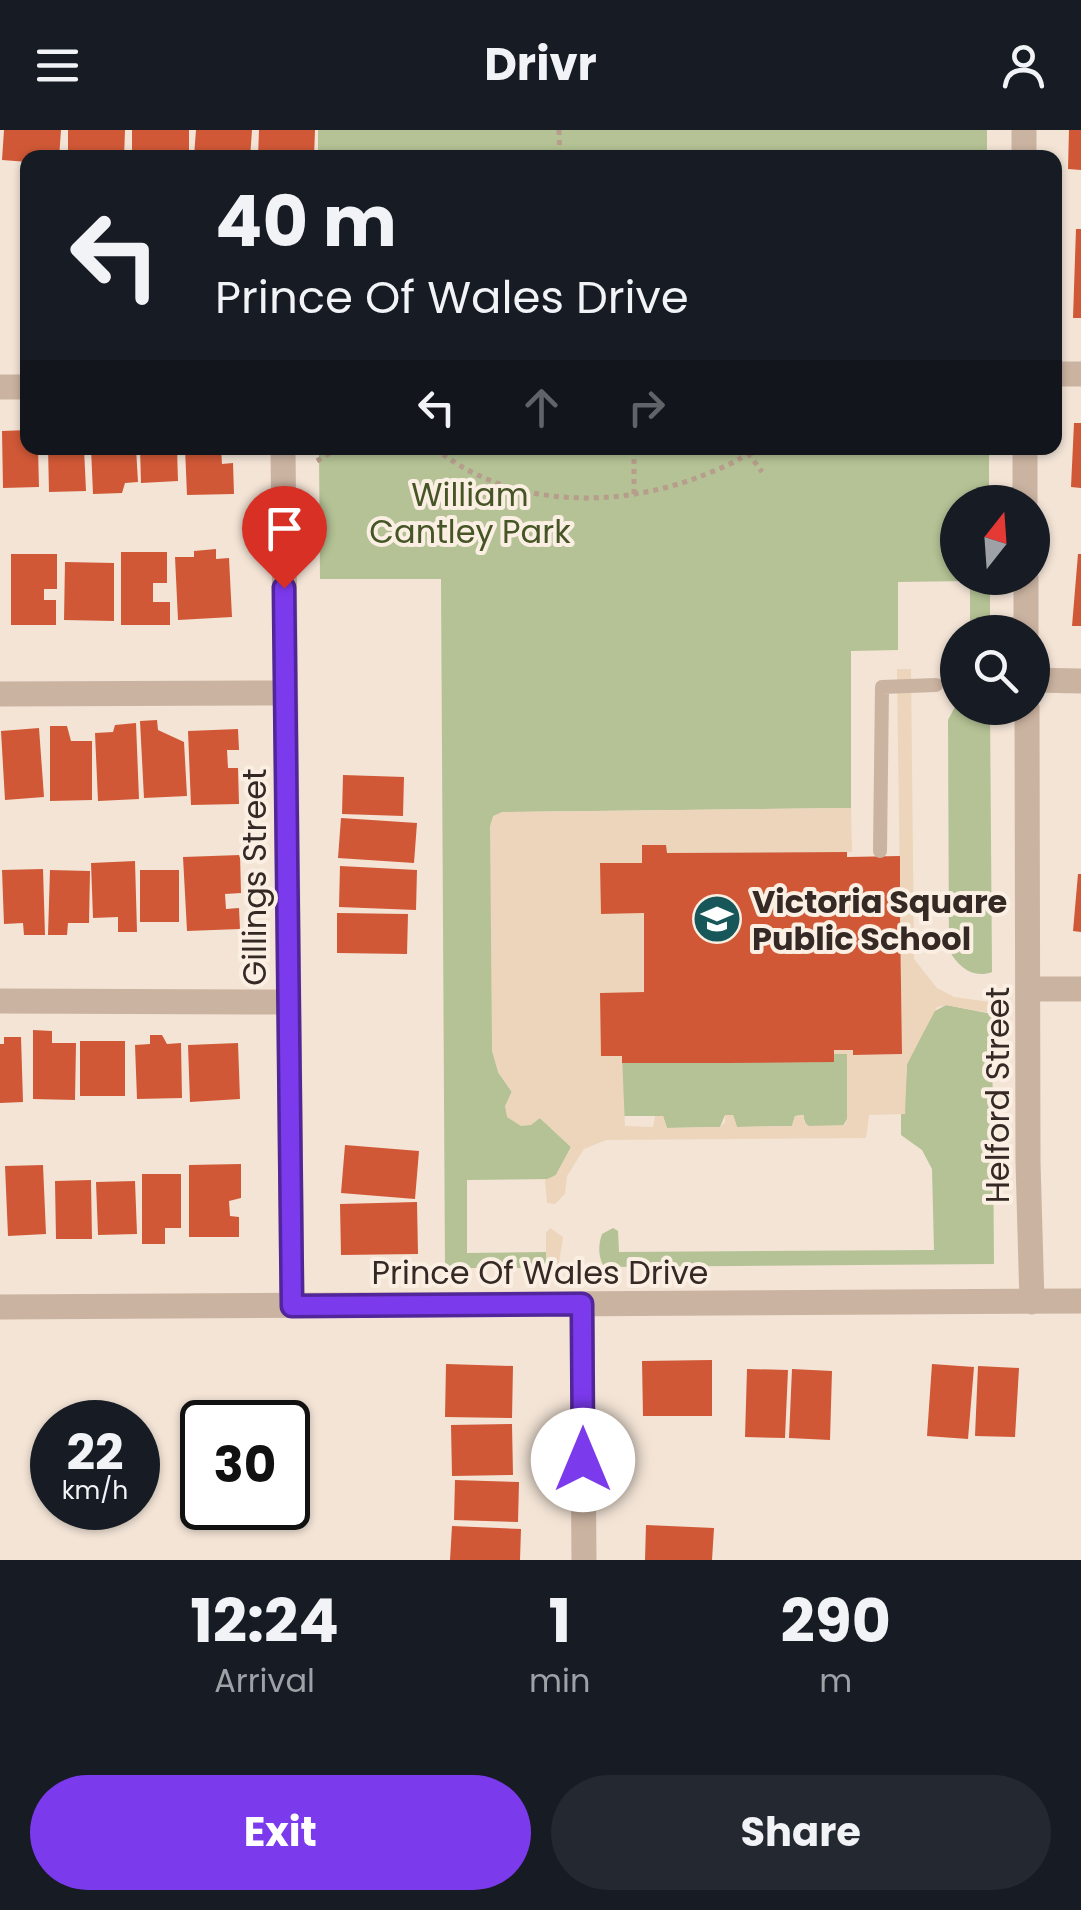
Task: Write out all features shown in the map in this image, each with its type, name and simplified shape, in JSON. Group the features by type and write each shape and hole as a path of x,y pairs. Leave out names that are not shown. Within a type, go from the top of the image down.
{"street":[{"name":"Gillings Street","path":"283,455 292,1306"},
{"path":"1025,455 1026,485"},
{"path":"1050,680 1081,681"},
{"path":"0,694 285,693"},
{"name":"Helford Street","path":"1027,725 1032,1302"},
{"path":"1029,989 1081,989"},
{"path":"0,1001 287,1002"},
{"name":"Prince Of Wales Drive","path":"0,1308 1081,1301"},
{"path":"582,1304 584,1560"}],"lane":[{"path":"880,851 882,687 936,684"}],"path":[{"path":"317,460 326,455"},
{"path":"444,455 490,483 545,495 634,495 672,487 740,455"},
{"path":"634,455 634,495"},
{"path":"754,455 762,472"}],"green space":[{"path":"318,130 987,130 987,150 318,150"},
{"name":"William Cantley Park","path":"319,455 989,455 989,485 940,485 940,581 898,582 898,650 851,651 851,808 502,812 498,1072 512,1092 571,1147 550,1179 467,1180 467,1253 546,1252 546,1268 445,1268 441,579 320,579"},
{"path":"970,595 990,595 990,615 970,615"},
{"path":"948,725 990,725 992,972 979,974 967,970 949,950"},
{"path":"946,1005 992,1014 994,1264 604,1267 601,1238 613,1228 618,1231 619,1252 934,1250 932,1169 922,1150 901,1135 901,1114 907,1064 933,1012"},
{"path":"847,1053 847,1119 843,1126 809,1126 803,1115 795,1116 792,1126 737,1127 733,1115 725,1115 720,1127 667,1128 663,1116 623,1116 622,1063 833,1062 834,1054"}],"shaded area":[{"path":"897,669 911,669 914,959 937,988 954,997 990,1002 995,1014 946,1005 937,1007 907,1064 905,1114 869,1115 866,1138 606,1140 584,1149 567,1176 565,1194 555,1204 547,1203 545,1180 556,1175 571,1147 540,1118 521,1126 507,1117 505,1106 512,1091 498,1072 492,1051 493,816 502,812 851,808 852,852 667,853 643,845 642,863 601,914 644,913 644,992 601,994 601,1055 622,1056 625,1126 653,1127 655,1116 663,1116 667,1128 720,1127 725,1115 733,1115 737,1127 792,1126 795,1116 804,1115 809,1126 845,1125 847,1054 834,1054 834,1050 853,1050 854,1055 902,1054 900,916 905,915 905,893 900,893"},
{"path":"550,1228 563,1237 558,1270 546,1270 546,1233"}],"building":[{"path":"4,130 61,130 60,150 20,150 20,161 2,160"},
{"path":"68,130 125,130 124,150 68,150"},
{"path":"132,130 189,130 189,150 132,150"},
{"path":"196,130 252,130 251,150 194,150"},
{"path":"259,130 315,130 314,150 258,150"},
{"path":"1069,130 1081,130 1081,170 1068,169"},
{"path":"1076,229 1081,229 1081,318 1073,318"},
{"path":"1074,423 1081,423 1081,488 1071,487"},
{"path":"20,430 20,455 38,455 39,487 3,488 2,431"},
{"path":"48,455 84,455 86,491 49,492"},
{"path":"91,455 136,455 138,482 125,483 122,493 93,494"},
{"path":"140,455 177,455 178,481 141,483"},
{"path":"185,455 221,455 222,464 233,463 234,494 187,495"},
{"path":"216,549 216,559 229,558 232,617 178,620 175,557 194,557 194,551"},
{"path":"121,552 167,552 167,583 153,583 153,602 170,602 170,625 121,625"},
{"path":"11,554 57,554 57,589 44,589 44,600 56,600 56,625 11,625"},
{"path":"1078,554 1081,626 1072,626"},
{"path":"65,562 114,563 114,621 64,620"},
{"path":"157,720 158,730 184,742 187,796 144,798 140,721"},
{"path":"136,723 139,799 98,801 95,733 113,732 115,725"},
{"path":"50,726 67,726 71,741 92,741 92,800 50,801"},
{"path":"39,728 44,797 5,800 1,731"},
{"path":"238,729 239,750 227,750 228,768 238,768 239,804 191,805 188,731"},
{"path":"343,775 404,777 403,816 342,814"},
{"path":"341,818 417,823 414,863 338,858"},
{"path":"642,845 666,845 667,853 847,852 847,857 900,856 900,893 905,893 905,916 900,916 902,1054 853,1055 853,1050 834,1050 834,1062 727,1063 622,1063 622,1056 601,1056 600,993 644,992 644,913 601,914 600,863 642,863"},
{"path":"240,855 241,893 225,894 226,909 239,908 240,929 187,931 183,857"},
{"path":"135,861 137,932 118,932 118,917 93,918 91,863"},
{"path":"340,866 417,870 416,910 339,907"},
{"path":"43,869 45,935 24,935 23,923 4,924 2,870"},
{"path":"50,870 90,871 89,923 68,923 67,935 48,935"},
{"path":"140,870 179,870 179,922 140,922"},
{"path":"1081,874 1081,932 1073,931"},
{"path":"337,913 408,914 407,954 337,953"},
{"path":"33,1030 52,1031 52,1043 76,1043 75,1100 33,1099"},
{"path":"150,1035 162,1035 167,1044 181,1043 182,1098 137,1099 135,1045 150,1044"},
{"path":"4,1037 21,1037 23,1102 0,1103 0,1044 4,1044"},
{"path":"80,1041 125,1041 125,1096 80,1096"},
{"path":"238,1043 240,1099 190,1102 188,1045"},
{"path":"345,1145 419,1151 415,1199 341,1193"},
{"path":"241,1164 241,1198 229,1201 230,1216 239,1217 239,1237 189,1237 189,1165"},
{"path":"43,1165 46,1234 8,1236 5,1166"},
{"path":"142,1174 181,1174 181,1228 165,1228 165,1244 142,1244"},
{"path":"91,1180 92,1239 56,1239 55,1181"},
{"path":"135,1181 137,1234 98,1235 96,1182"},
{"path":"417,1202 418,1254 341,1255 340,1204"},
{"path":"712,1360 712,1416 643,1416 642,1361"},
{"path":"446,1364 513,1366 512,1418 445,1417"},
{"path":"932,1364 974,1367 968,1439 927,1436"},
{"path":"978,1366 1019,1368 1015,1437 975,1436"},
{"path":"747,1369 788,1370 785,1438 745,1437"},
{"path":"792,1369 832,1371 830,1440 789,1438"},
{"path":"512,1424 513,1475 452,1476 451,1425"},
{"path":"455,1480 519,1482 518,1522 454,1520"},
{"path":"646,1525 714,1528 712,1560 645,1560"},
{"path":"452,1526 521,1529 520,1560 450,1560"}],"place":[{"name":"Victoria Square Public School","path":"717,919"}],"route":[{"path":"284,588 292,1306 582,1304 583,1460"}]}
